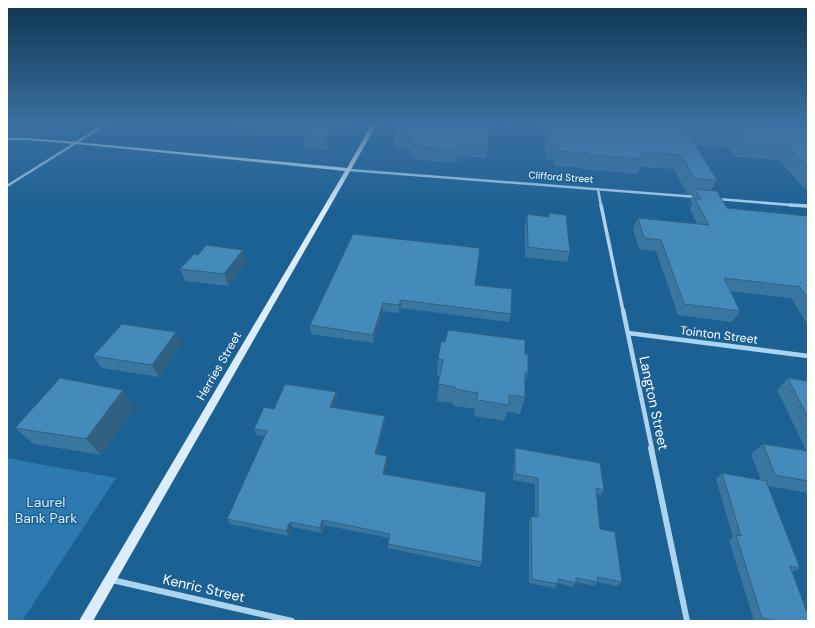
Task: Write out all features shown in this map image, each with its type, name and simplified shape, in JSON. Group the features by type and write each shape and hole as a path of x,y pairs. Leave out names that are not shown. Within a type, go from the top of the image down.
{"main road":[{"name":"Clifford Street","path":"180,153 348,170"},
{"name":"Herries Street","path":"86,621 358,153"}],"street":[{"path":"7,186 58,153"},
{"name":"Clifford Street","path":"348,170 699,197"},
{"name":"Langton Street","path":"598,189 687,621"},
{"path":"715,198 808,206"},
{"name":"Tointon Street","path":"628,333 808,356"},
{"name":"Kenric Street","path":"110,580 292,621"}],"green space":[{"name":"Laurel Bank Park","path":"7,458 116,478 22,621 7,621"}],"building":[{"path":"587,153 641,153 643,159 587,155"},
{"path":"658,153 700,153 717,180 695,179 681,155"},
{"path":"795,153 808,153 808,167"},
{"path":"695,189 717,191 727,208 808,216 808,298 800,287 724,278 740,311 684,304 661,240 644,238 638,218 709,225 695,199 701,199"},
{"path":"549,213 566,215 570,252 528,247 527,214 549,217"},
{"path":"353,234 480,248 475,285 512,289 511,314 401,300 399,305 383,303 373,335 310,325"},
{"path":"206,245 243,250 224,274 180,269 194,254 198,255"},
{"path":"122,324 176,332 152,365 93,356"},
{"path":"448,330 525,340 525,354 528,354 528,372 525,372 525,397 509,395 509,405 477,400 478,393 438,384 443,360 438,359 441,342 445,342"},
{"path":"60,378 123,390 86,439 15,428"},
{"path":"788,378 808,381 808,418"},
{"path":"285,384 336,392 330,407 385,416 375,454 387,456 383,474 486,492 482,562 388,544 390,534 322,520 320,528 290,522 286,531 227,519 267,431 254,429 264,407 274,409"},
{"path":"763,444 808,451 808,481 775,475"},
{"path":"515,448 600,463 604,490 596,488 600,529 615,532 622,582 597,577 598,582 576,578 576,583 558,579 558,584 532,579 531,516 538,517 538,478 515,474"},
{"path":"722,473 766,481 800,568 790,566 808,615 808,621 778,621 762,618 736,535 741,536"}]}
